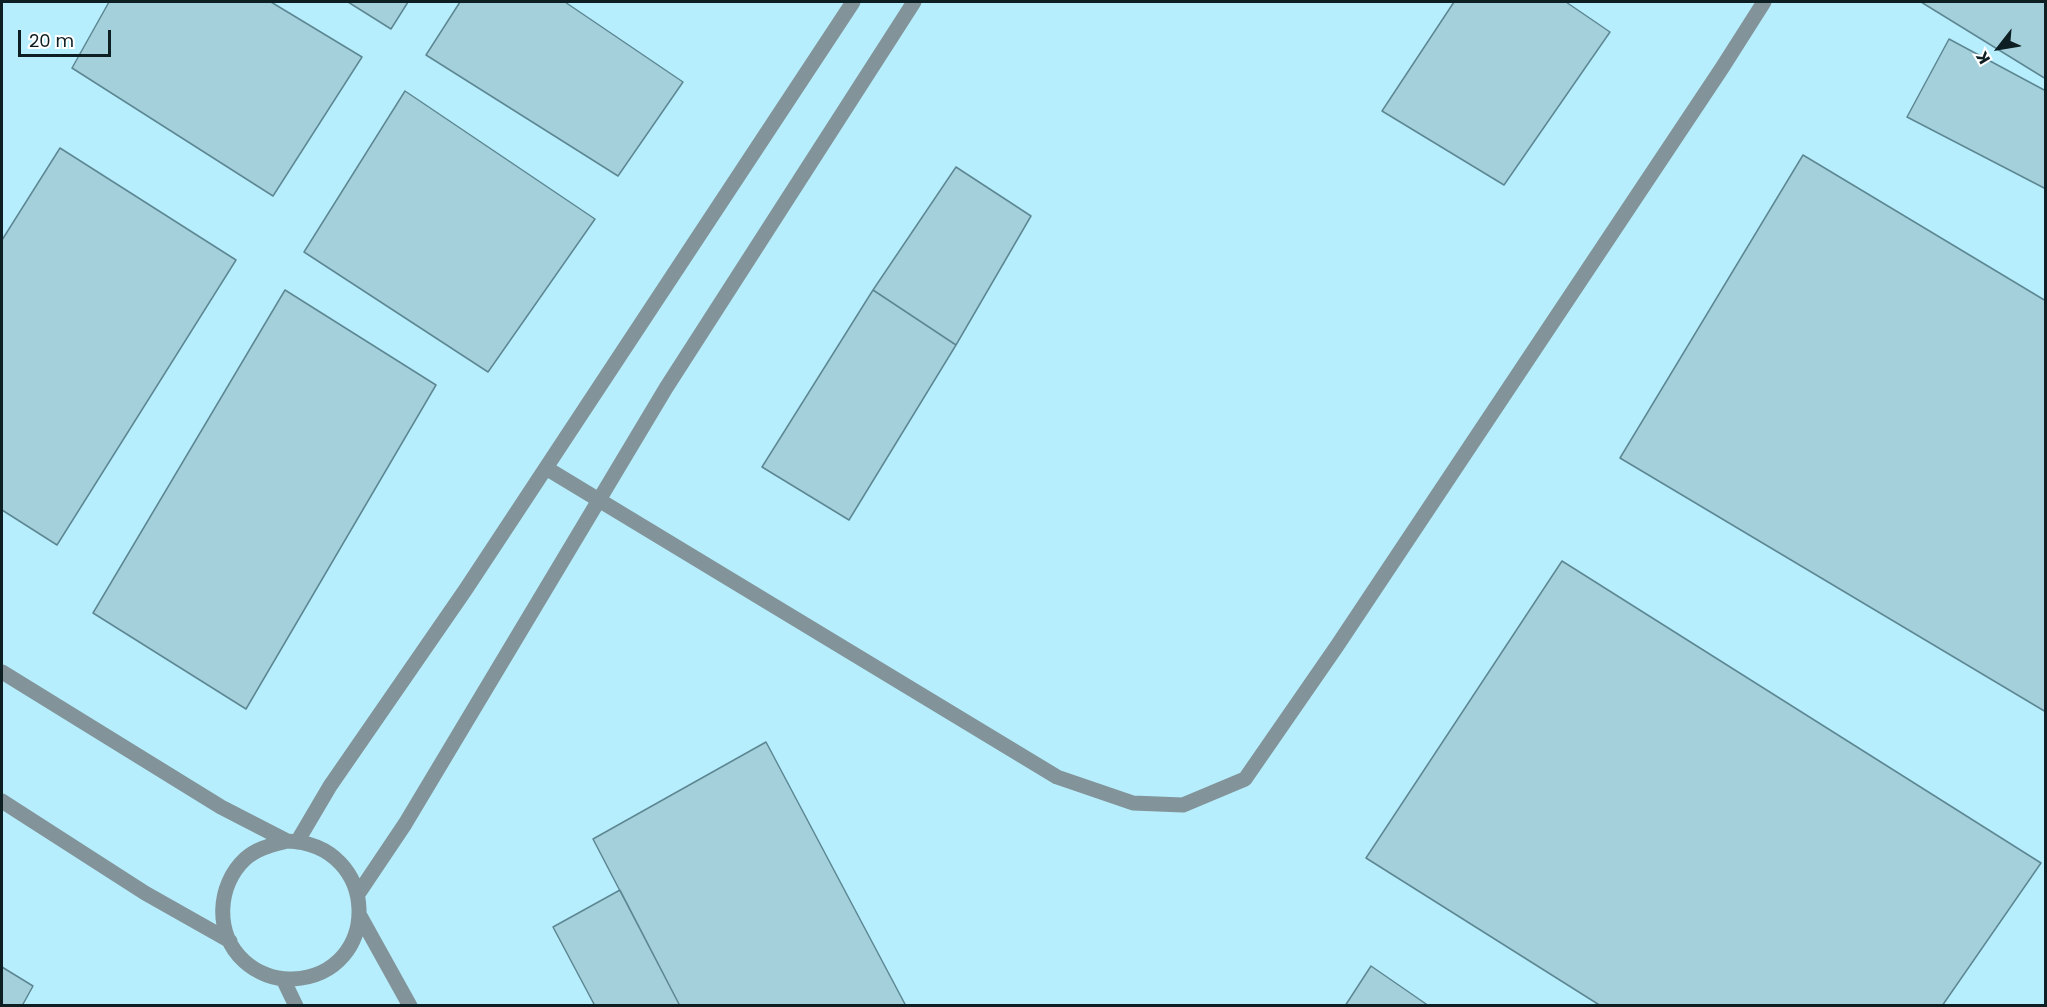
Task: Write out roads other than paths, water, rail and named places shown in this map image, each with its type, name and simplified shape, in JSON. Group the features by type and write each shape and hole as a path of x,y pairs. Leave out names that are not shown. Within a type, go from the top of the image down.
{"street":[{"path":"2,672 221,807 292,842 318,847 336,858 350,874 358,894 360,916 355,938 343,956 326,971 305,978 283,980 261,973 242,960 230,941 223,920 224,897 231,876 246,859 265,847 292,842 466,589 853,2"},
{"path":"358,894 405,824 666,388 914,2"},
{"path":"546,468 1057,777 1133,803 1183,805 1245,779 1344,636 1716,78 1764,2"},
{"path":"2,801 145,893 230,941"},
{"path":"360,916 410,1005"},
{"path":"283,980 296,1005"}]}
